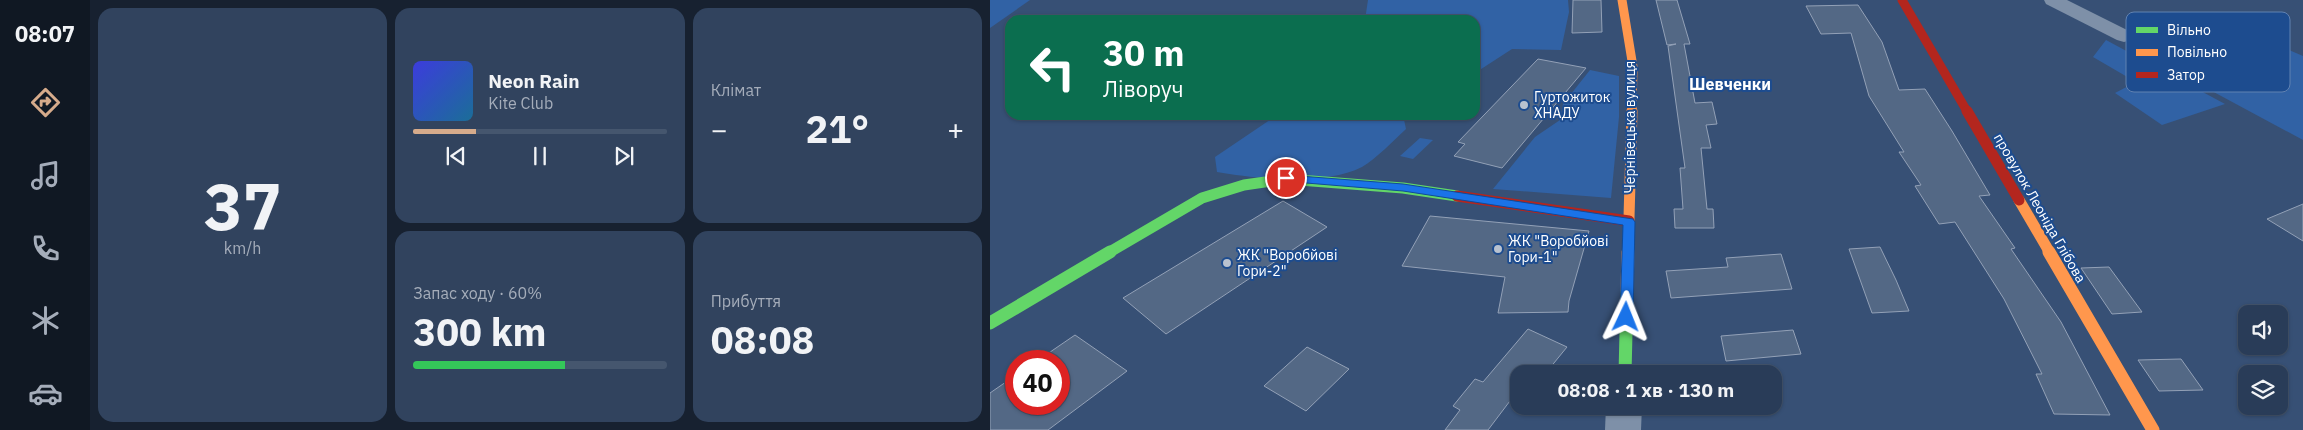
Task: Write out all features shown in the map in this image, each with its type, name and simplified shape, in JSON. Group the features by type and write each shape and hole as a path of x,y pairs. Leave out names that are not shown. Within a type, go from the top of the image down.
{"street":[{"name":"Чернівецька вулиця","path":"1622,0 1633,67 1625,365"},
{"name":"провулок Леоніда Глібова","path":"1902,0 2154,430"},
{"path":"2053,0 2124,36"},
{"path":"990,323 1202,198 1253,184 1286,178 1403,188 1629,222"},
{"path":"1623,430 1624,415"}],"shaded area":[{"path":"990,0 1030,0 1009,15 1005,15 1005,18 990,28"},
{"path":"1368,0 1568,0 1569,12 1561,50 1512,49 1480,70 1480,15 1366,15"},
{"path":"2106,40 2126,51 2126,76 2093,57"},
{"path":"2290,50 2303,56 2303,140 2214,92 2290,92"},
{"path":"1590,70 1619,76 1619,117 1611,198 1493,189 1535,137 1560,120 1563,104"},
{"path":"2126,87 2126,92 2203,92 2225,104 2162,125 2115,93"},
{"path":"1270,120 1404,120 1406,129 1367,164 1347,173 1329,177 1271,179 1217,172 1215,157"},
{"path":"1420,138 1433,140 1413,159 1400,156"}],"building":[{"path":"1573,0 1601,0 1602,32 1572,33"},
{"path":"1656,0 1677,0 1690,44 1684,44 1695,103 1712,102 1717,124 1706,125 1711,148 1701,148 1707,209 1713,209 1714,228 1675,228 1674,209 1683,209 1680,168 1685,168 1668,46 1676,44 1667,45"},
{"path":"1858,5 1882,42 1899,90 1925,89 1952,131 1990,195 1979,196 2015,248 2011,249 2061,322 2110,415 2054,414 2036,374 2042,374 2004,299 1955,222 1939,224 1915,186 1921,185 1899,152 1904,152 1869,96 1851,33 1821,34 1806,6"},
{"name":"Гуртожиток ХНАДУ","path":"1538,59 1586,68 1502,168 1454,156 1465,144 1458,142"},
{"name":"ЖК \"Воробйові Гори-2\"","path":"1283,201 1327,227 1166,334 1123,298"},
{"path":"2303,204 2303,241 2267,219"},
{"name":"ЖК \"Воробйові Гори-1\"","path":"1430,216 1589,231 1569,301 1568,312 1498,313 1505,277 1402,266"},
{"path":"1880,247 1909,311 1872,313 1849,249"},
{"path":"1781,254 1792,289 1671,298 1666,271 1728,267 1726,258"},
{"path":"2109,267 2142,312 2112,314 2081,268"},
{"path":"1528,329 1567,347 1552,365 1510,365 1510,401 1488,430 1445,430 1460,410 1453,406 1475,379 1483,382"},
{"path":"1793,330 1801,354 1726,361 1721,336"},
{"path":"1075,335 1127,371 1070,414 1070,350 1053,350"},
{"path":"1307,347 1349,369 1306,411 1264,386"},
{"path":"2181,359 2203,390 2159,391 2138,360"},
{"path":"1005,383 1005,415 1068,415 1048,430 990,430 990,393"}],"traffic: fast":[{"path":"990,323 1202,198 1244,185 1286,179 1403,188 1457,196"},
{"path":"1625,365 1627,291"}],"traffic: slow":[{"path":"1622,0 1633,67 1627,291"},
{"path":"2019,200 2153,430"}],"traffic: jam":[{"path":"1902,0 2019,200"},
{"path":"1457,196 1629,221"}],"place":[{"name":"Гуртожиток ХНАДУ","path":"1524,105"},
{"name":"ЖК \"Воробйові Гори-1\"","path":"1498,249"},
{"name":"ЖК \"Воробйові Гори-2\"","path":"1227,263"}],"district":[{"name":"Шевченки","path":"1730,84"}],"route":[{"path":"1286,178 1403,188 1629,222 1626,317"}]}
